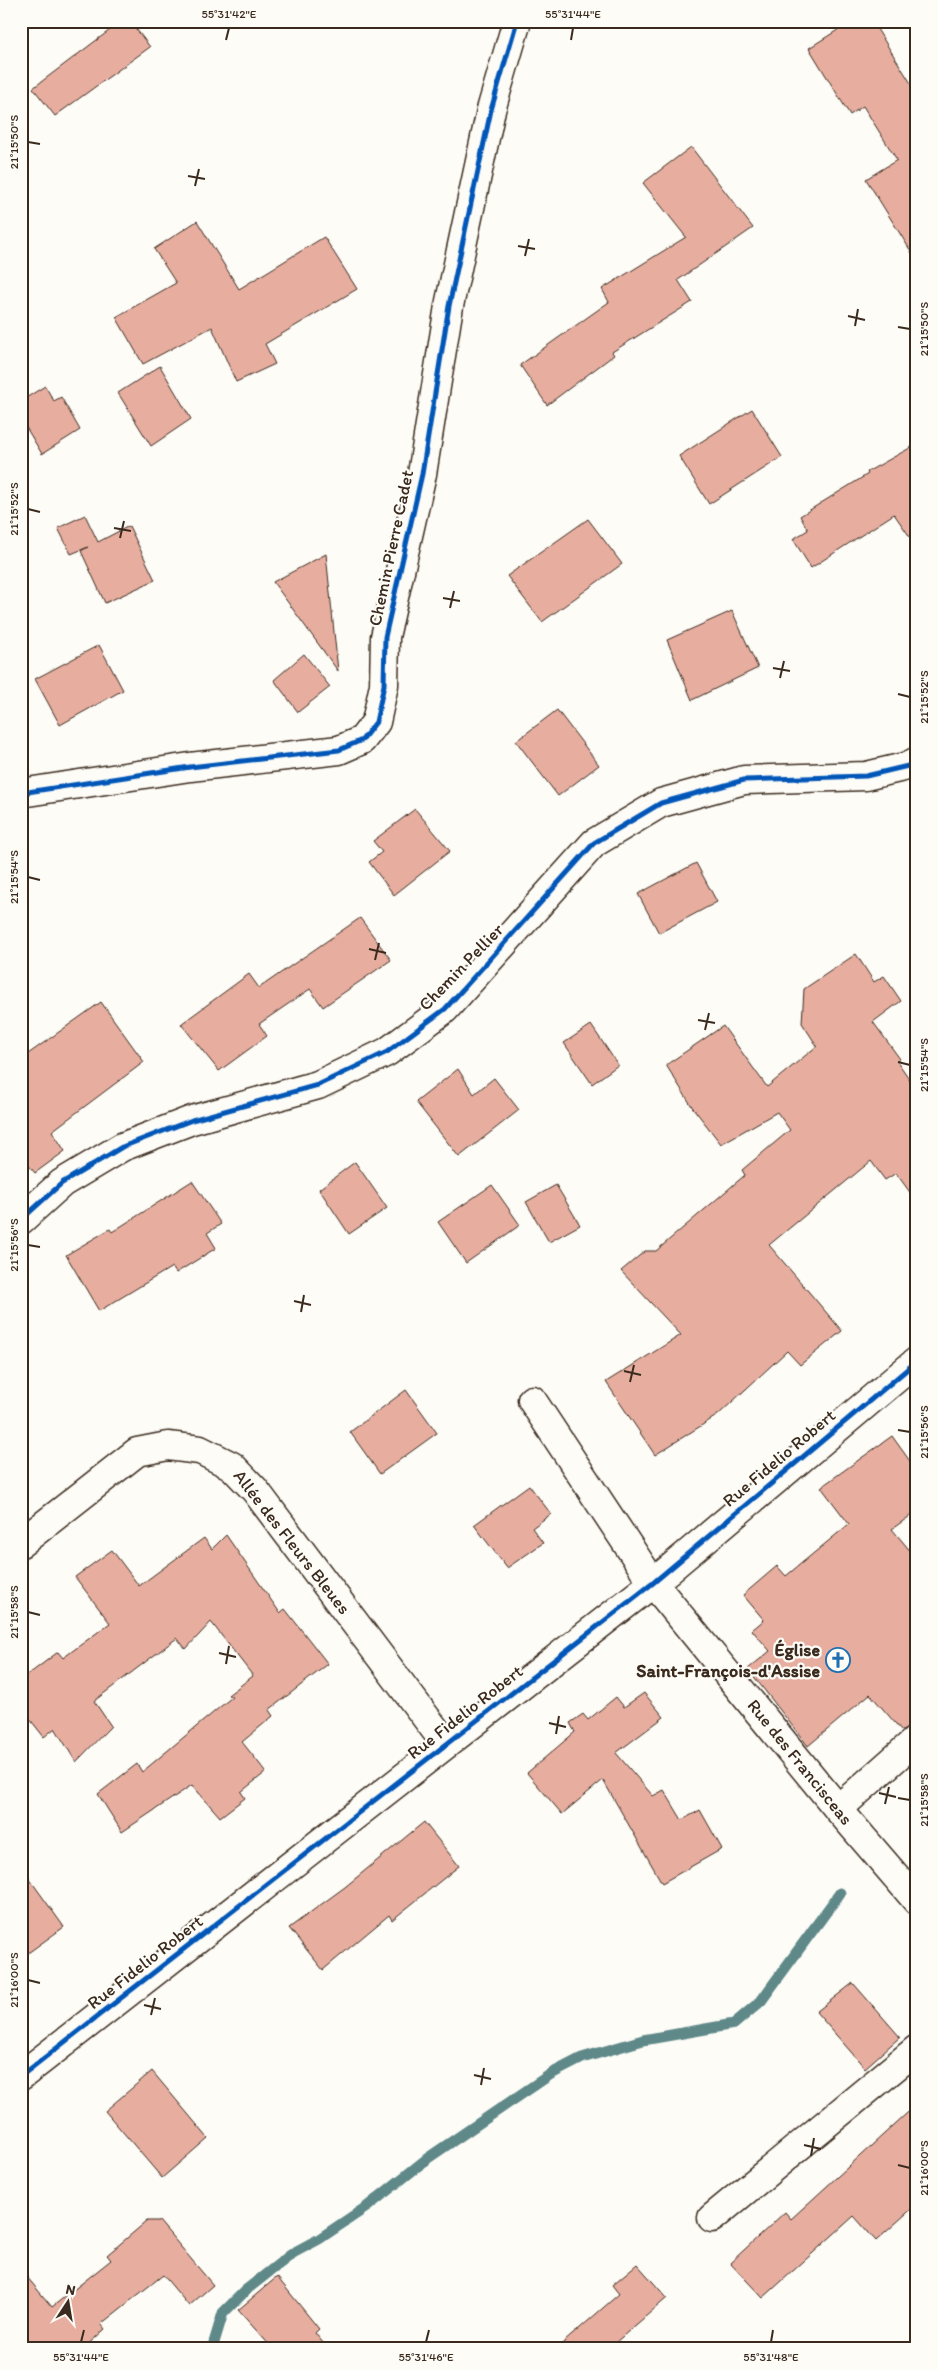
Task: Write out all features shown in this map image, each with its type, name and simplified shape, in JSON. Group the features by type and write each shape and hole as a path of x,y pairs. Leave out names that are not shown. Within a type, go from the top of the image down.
{"street":[{"name":"Chemin Pierre Cadet","path":"21,793 190,767 339,750 362,740 376,722 384,685 385,637 422,474 449,306 491,110 517,21"},
{"name":"Chemin Pellier","path":"21,1220 62,1183 122,1147 192,1120 318,1085 387,1052 445,1009 594,843 661,803 744,780 866,776 908,766 917,761"},
{"name":"Rue Fidelio Robert","path":"21,2076 653,1582 917,1360"},
{"name":"Rue des Francisceas","path":"532,1400 653,1582 838,1809 917,1901"},
{"name":"Allée des Fleurs Bleues","path":"21,1543 137,1452 168,1446 200,1450 232,1466 255,1490 446,1744"},
{"path":"838,1809 917,1739"},
{"path":"712,2218 917,2049"}],"building":[{"path":"122,21 130,21 150,47 55,116 33,88"},
{"path":"852,21 872,21 917,93 917,261 866,179 897,160 863,106 850,115 809,48"},
{"path":"691,147 753,228 678,280 692,302 612,352 614,355 547,405 520,365 609,302 602,289 686,237 643,183"},
{"path":"197,221 239,289 324,237 357,289 265,344 275,364 236,382 212,327 143,364 116,317 176,283 154,249"},
{"path":"160,366 191,419 151,446 118,393"},
{"path":"45,386 54,401 61,397 80,430 42,454 21,419 21,401"},
{"path":"752,409 782,457 709,504 679,456"},
{"path":"917,444 917,547 894,514 811,568 793,539 808,530 800,516 868,474 867,472"},
{"path":"85,515 98,542 129,526 155,580 105,603 81,551 88,547 71,554 58,528"},
{"path":"588,519 622,564 542,622 507,576"},
{"path":"326,554 338,671 273,582"},
{"path":"732,611 758,668 692,700 667,640"},
{"path":"99,645 123,690 60,725 35,679"},
{"path":"304,654 330,687 298,712 274,680"},
{"path":"557,710 599,765 558,796 516,741"},
{"path":"415,809 450,851 394,895 369,862 382,852 373,841"},
{"path":"696,863 717,902 659,933 638,894"},
{"path":"360,918 391,960 323,1007 310,989 259,1024 267,1036 219,1071 181,1024 249,974 259,988"},
{"path":"856,954 874,982 884,976 901,1001 873,1022 900,1059 897,1061 917,1090 917,1202 896,1173 885,1180 871,1161 769,1245 842,1331 800,1365 787,1351 718,1415 655,1455 606,1382 681,1335 621,1271 645,1251 656,1251 745,1175 742,1170 790,1130 777,1112 721,1144 693,1108 666,1065 723,1026 767,1087 817,1046 802,1023 804,989"},
{"path":"101,1002 144,1062 52,1131 65,1151 35,1173 21,1156 21,1059"},
{"path":"591,1025 618,1065 592,1084 564,1043"},
{"path":"458,1069 474,1094 494,1078 519,1110 459,1157 416,1102"},
{"path":"355,1162 387,1208 349,1234 319,1189"},
{"path":"192,1181 221,1224 207,1233 216,1248 176,1273 172,1267 99,1311 66,1255 110,1229 112,1232"},
{"path":"492,1185 520,1225 466,1263 438,1222"},
{"path":"556,1185 580,1225 549,1242 526,1202"},
{"path":"406,1390 437,1433 380,1474 350,1432"},
{"path":"892,1436 917,1471 917,1511 892,1529 917,1559 917,1724 902,1731 870,1694 808,1746 748,1669 770,1651 752,1630 764,1620 743,1595 777,1566 786,1576 849,1524 821,1487"},
{"path":"529,1485 551,1514 532,1528 543,1543 507,1568 474,1525"},
{"path":"226,1535 280,1613 285,1609 328,1664 269,1710 273,1716 242,1742 266,1772 241,1792 245,1798 220,1817 192,1785 122,1832 98,1794 137,1764 142,1772 232,1697 228,1695 253,1676 211,1622 186,1649 177,1638 94,1701 111,1726 76,1762 55,1728 44,1737 21,1708 21,1680 58,1652 63,1658 110,1623 75,1577 112,1550 139,1586 204,1538 212,1549"},
{"path":"644,1693 664,1717 616,1753 653,1796 664,1790 682,1820 700,1810 722,1849 662,1883 603,1780 562,1814 527,1773 575,1732 570,1723 583,1714 588,1720 616,1697 624,1707"},
{"path":"424,1822 459,1866 392,1920 389,1915 323,1970 289,1928 345,1887"},
{"path":"21,1867 64,1927 21,1958"},
{"path":"853,1983 900,2037 865,2068 816,2012"},
{"path":"152,2071 208,2138 162,2178 105,2111"},
{"path":"917,2104 917,2204 876,2241 854,2216 763,2298 730,2263 785,2212 791,2219"},
{"path":"147,2221 159,2221 213,2285 189,2306 163,2275 101,2324 105,2329 83,2349 21,2349 21,2270 52,2307 111,2260 107,2255"},
{"path":"637,2264 667,2298 608,2349 556,2349 619,2294 612,2285"},
{"path":"277,2277 319,2329 315,2333 328,2349 273,2349 238,2310"}],"waterway":[{"path":"212,2349 223,2313 246,2290 293,2253 319,2239 368,2206 428,2158 551,2074 582,2058 643,2040 734,2024 761,2001 840,1893"}],"cycle path":[{"path":"21,793 190,767 339,750 362,740 376,722 384,685 385,637 422,474 449,306 491,110 517,21"},
{"path":"21,1220 62,1183 122,1147 192,1120 318,1085 387,1052 445,1009 594,843 661,803 744,780 866,776 908,766 917,761"},
{"path":"21,2076 653,1583 917,1361"}],"place":[{"name":"Église Saint-François-d'Assise","path":"838,1660"}]}
